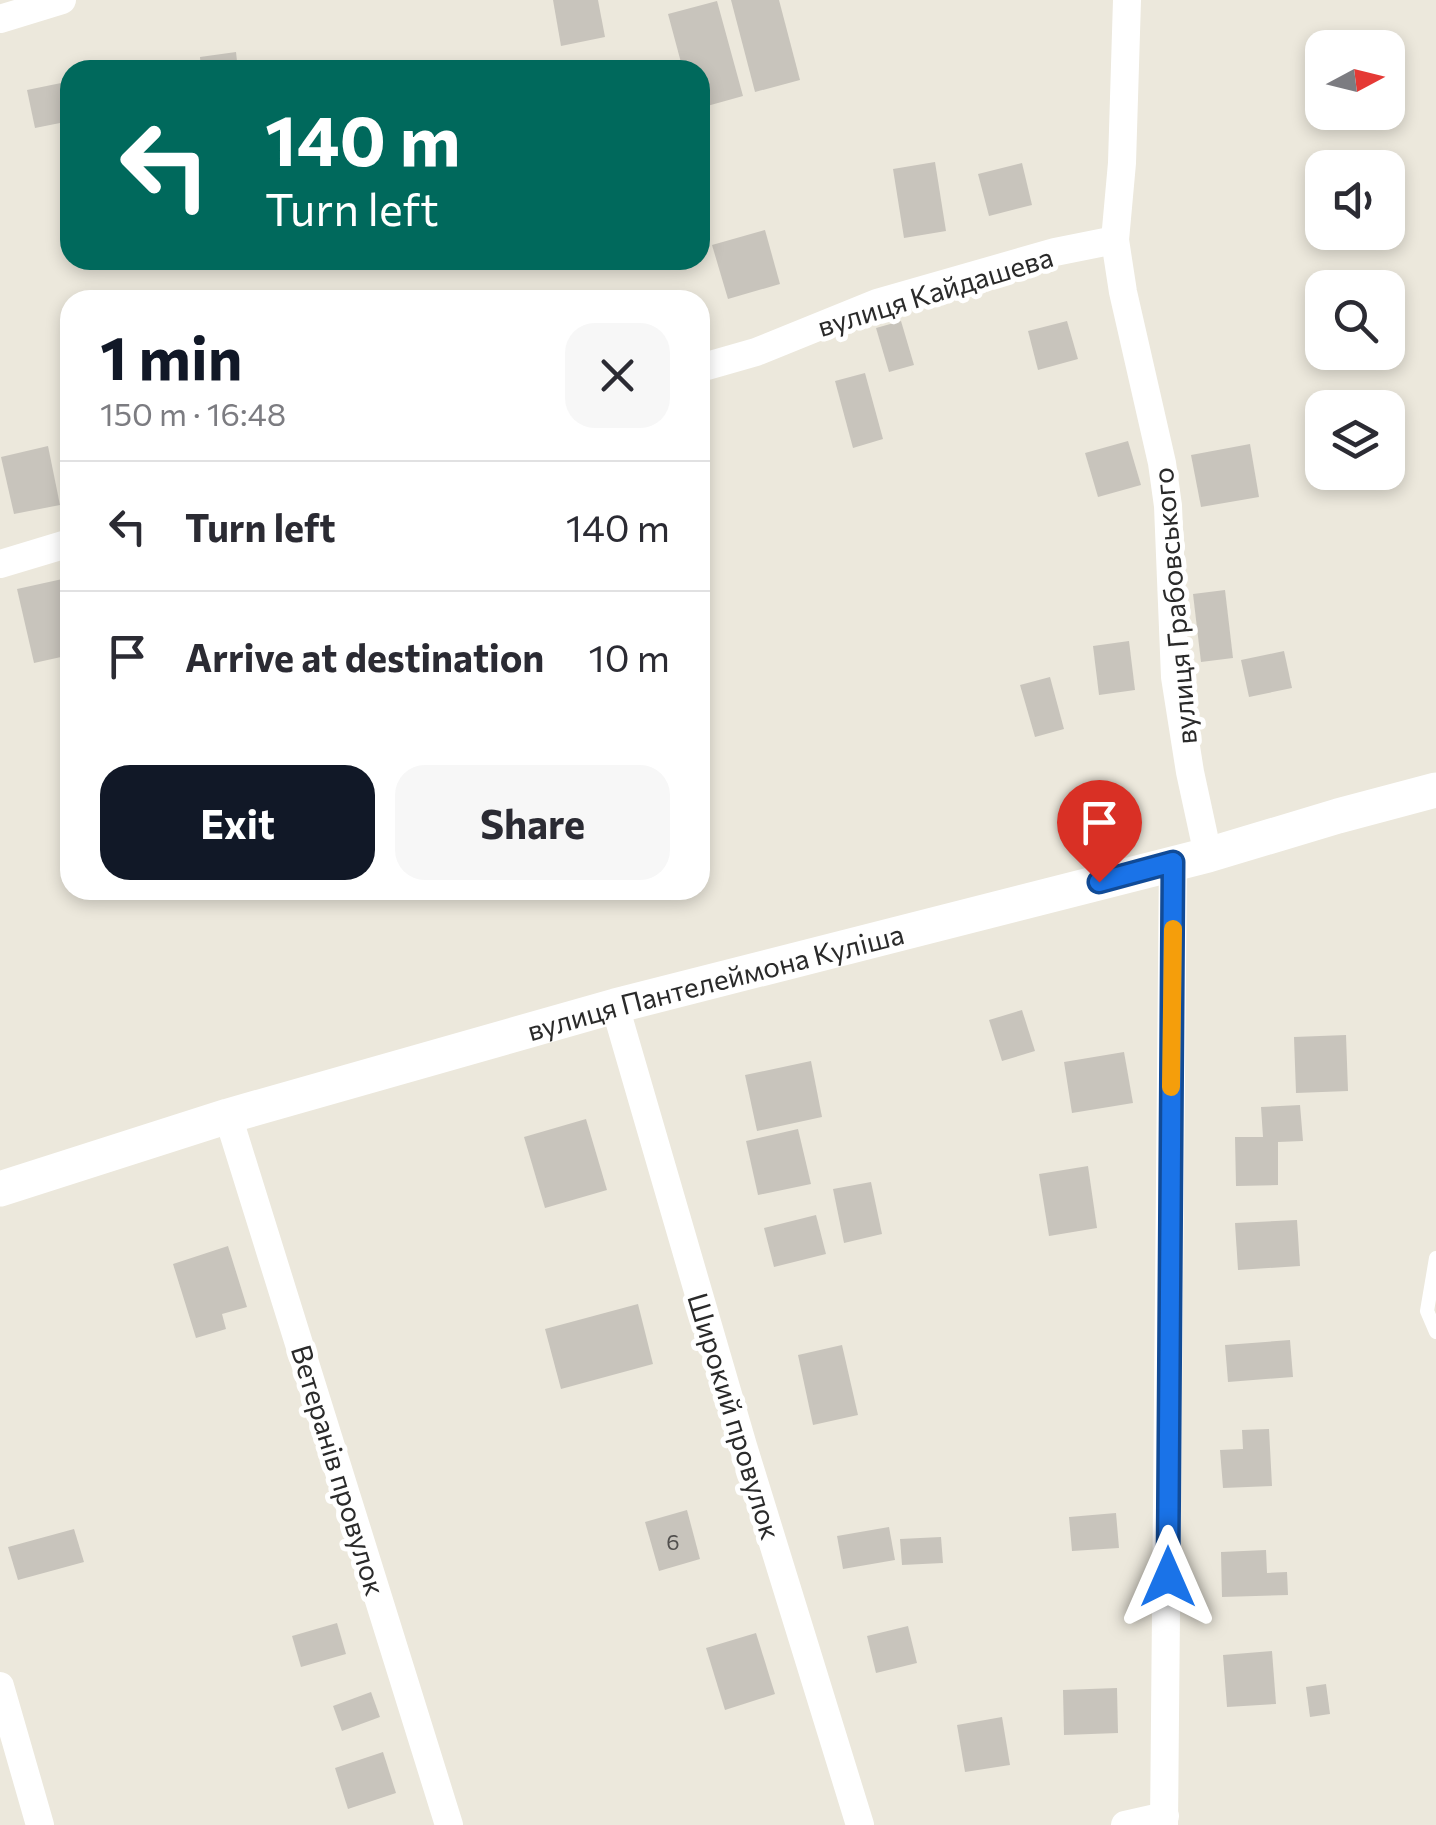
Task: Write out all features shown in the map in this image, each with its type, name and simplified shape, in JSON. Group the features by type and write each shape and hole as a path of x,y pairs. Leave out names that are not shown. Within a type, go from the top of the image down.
{"street":[{"path":"0,18 62,0"},
{"name":"вулиця Грабовського","path":"1126,0 1122,162 1115,240 1164,477 1175,677 1208,855"},
{"name":"вулиця Кайдашева","path":"710,365 756,352 877,303 1056,252 1115,240"},
{"path":"0,564 60,546"},
{"name":"вулиця Пантелеймона Куліша","path":"0,1189 228,1116 615,1006 1208,855 1436,790"},
{"path":"1125,1825 1165,1820 1173,862"},
{"name":"Широкий провулок","path":"615,1006 743,1446 860,1825"},
{"name":"Ветеранів провулок","path":"228,1116 449,1825"},
{"path":"3,1703 40,1825"}],"lane":[{"path":"1436,1258 1426,1310 1436,1332"}],"building":[{"path":"553,0 598,0 605,37 561,46"},
{"path":"731,0 779,0 800,80 755,92"},
{"path":"717,1 743,96 710,105 710,60 680,60 668,14"},
{"path":"236,52 237,60 200,60"},
{"path":"60,83 60,123 35,128 27,90"},
{"path":"935,162 946,231 904,238 893,169"},
{"path":"1022,163 1032,205 989,216 978,174"},
{"path":"765,230 780,284 728,299 712,245"},
{"path":"901,321 914,365 889,372 876,328"},
{"path":"1067,321 1078,359 1038,370 1028,331"},
{"path":"865,373 883,439 853,448 835,381"},
{"path":"1128,441 1141,485 1098,497 1085,453"},
{"path":"1250,444 1259,497 1201,507 1191,455"},
{"path":"48,446 60,505 14,514 1,457"},
{"path":"60,580 60,657 34,663 17,589"},
{"path":"1225,590 1233,658 1201,662 1193,594"},
{"path":"1129,641 1135,690 1099,695 1093,646"},
{"path":"1284,651 1292,688 1249,697 1241,660"},
{"path":"1050,677 1064,729 1035,737 1020,685"},
{"path":"1022,1010 1035,1051 1002,1061 989,1020"},
{"path":"1346,1035 1348,1091 1296,1093 1294,1037"},
{"path":"1124,1052 1133,1103 1072,1113 1064,1062"},
{"path":"811,1061 822,1117 757,1131 745,1075"},
{"path":"1300,1105 1303,1141 1278,1142 1278,1185 1236,1186 1235,1137 1263,1137 1261,1107"},
{"path":"586,1119 607,1190 545,1208 524,1137"},
{"path":"798,1129 811,1184 758,1195 746,1141"},
{"path":"1088,1166 1097,1228 1049,1236 1039,1174"},
{"path":"871,1182 882,1234 844,1243 833,1189"},
{"path":"816,1215 826,1254 774,1267 764,1228"},
{"path":"1297,1220 1300,1266 1238,1270 1235,1223"},
{"path":"228,1246 247,1307 222,1314 226,1329 196,1338 173,1264"},
{"path":"638,1304 653,1364 561,1389 545,1329"},
{"path":"1290,1340 1293,1377 1228,1382 1225,1345"},
{"path":"842,1345 858,1415 813,1425 798,1355"},
{"path":"1269,1429 1272,1486 1223,1488 1220,1450 1243,1449 1242,1430"},
{"path":"687,1510 700,1559 659,1571 645,1522"},
{"path":"1116,1513 1119,1548 1072,1551 1069,1517"},
{"path":"889,1527 895,1560 843,1569 837,1536"},
{"path":"74,1529 84,1562 18,1580 8,1547"},
{"path":"941,1537 943,1563 902,1565 900,1539"},
{"path":"1266,1550 1267,1573 1287,1572 1288,1595 1222,1597 1221,1552"},
{"path":"337,1623 346,1654 301,1667 292,1636"},
{"path":"908,1626 917,1663 876,1673 867,1636"},
{"path":"756,1633 775,1694 725,1710 706,1648"},
{"path":"1272,1651 1276,1704 1227,1707 1223,1655"},
{"path":"1326,1684 1330,1714 1310,1717 1306,1687"},
{"path":"1117,1688 1118,1733 1064,1735 1063,1690"},
{"path":"371,1692 380,1717 342,1731 333,1706"},
{"path":"1002,1717 1010,1765 965,1772 957,1725"},
{"path":"383,1752 396,1793 348,1809 335,1768"}],"slow traffic":[{"path":"1171,1087 1173,929"}],"route":[{"path":"1099,882 1173,862 1168,1577"}]}
